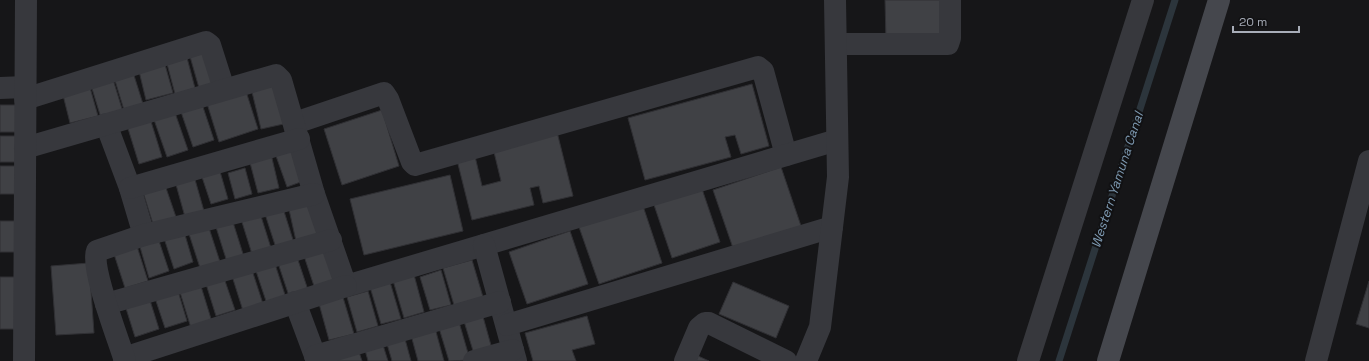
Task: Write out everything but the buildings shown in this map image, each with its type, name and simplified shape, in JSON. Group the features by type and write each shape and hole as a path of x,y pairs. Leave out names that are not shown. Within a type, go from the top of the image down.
{"street":[{"path":"24,361 26,0"},
{"path":"806,361 820,327 838,177 835,0"},
{"path":"836,44 948,44 950,38 950,0"},
{"path":"1028,361 1143,0"},
{"path":"1108,361 1219,0"},
{"path":"0,88 25,93 206,42 210,45 224,89"},
{"path":"130,188 297,131 384,93 388,99 412,162 415,165 758,67 763,71 786,155"},
{"path":"25,148 276,75 281,80 314,194 346,286"},
{"path":"106,124 130,188 144,235"},
{"path":"314,194 144,235 97,251 96,260 106,304 125,360 346,286 837,140"},
{"path":"1316,361 1361,225 1369,161"},
{"path":"507,325 832,227"},
{"path":"106,304 331,240"},
{"path":"474,361 515,356 484,244"},
{"path":"295,302 316,359 500,302"},
{"path":"685,361 699,328 705,323 786,361"}],"waterway":[{"name":"Western Yamuna Canal","path":"1059,361 1175,0"}]}
